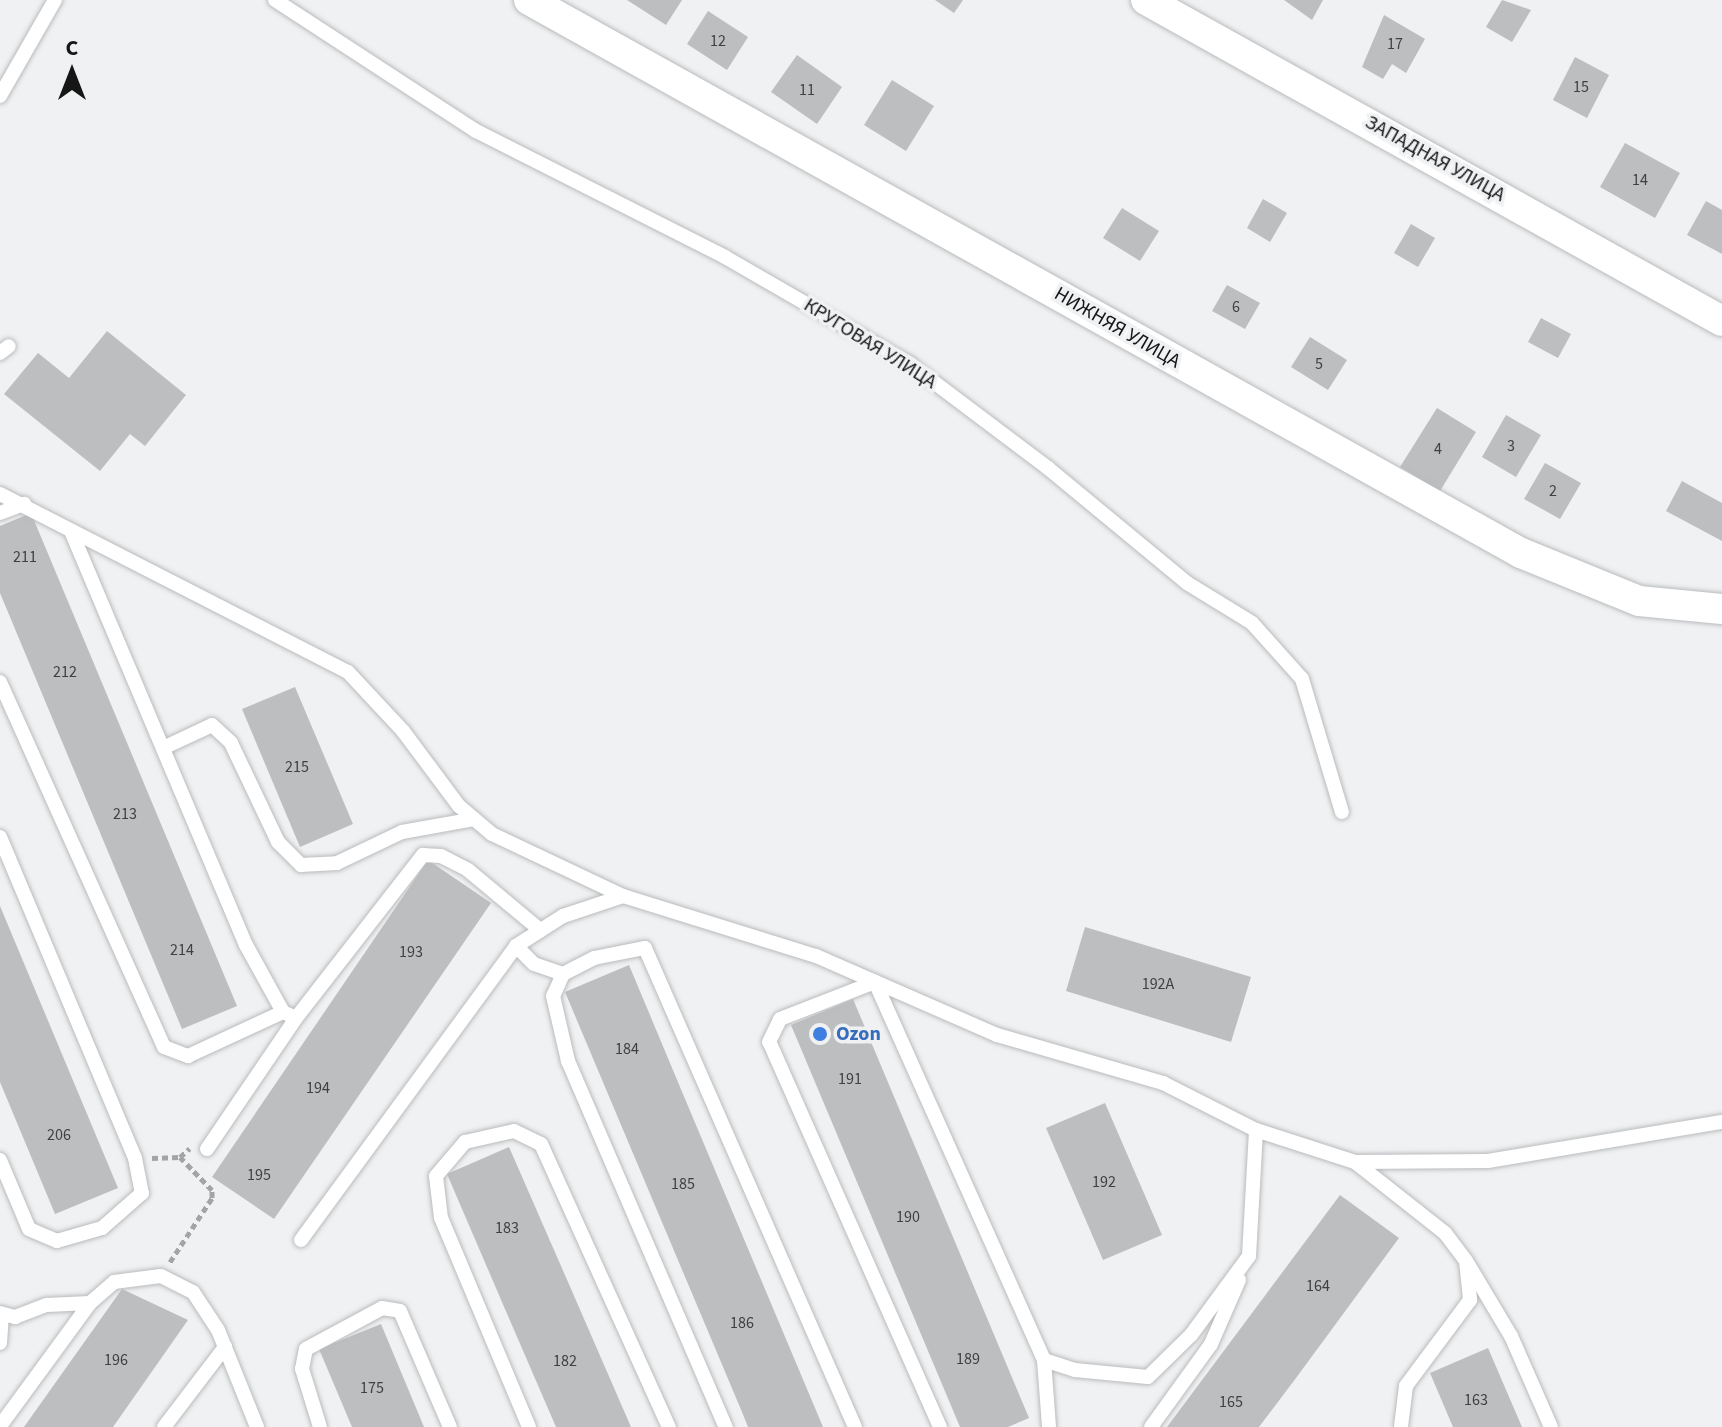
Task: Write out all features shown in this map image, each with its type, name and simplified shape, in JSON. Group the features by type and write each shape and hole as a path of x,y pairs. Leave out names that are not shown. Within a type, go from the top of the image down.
{"street":[{"name":"НИЖНЯЯ УЛИЦА","path":"529,0 1521,553 1639,601 1722,609"},
{"name":"ЗАПАДНАЯ УЛИЦА","path":"1146,0 1722,321"}],"lane":[{"path":"0,96 55,0"},
{"name":"КРУГОВАЯ УЛИЦА","path":"275,0 476,131 725,257 910,364 1048,468 1187,583 1252,623 1302,679 1342,812"},
{"path":"0,494 348,672 474,819 492,834 623,896 816,956 997,1035 1163,1083 1256,1130 1355,1162 1488,1161 1722,1122"},
{"path":"0,513 24,504"},
{"path":"71,531 246,945 289,1015"},
{"path":"0,682 164,1047 188,1056 289,1015"},
{"path":"163,748 212,725 231,743 278,842 301,865 337,863 402,832 474,819"},
{"path":"0,837 135,1158 142,1193 102,1228 57,1241 29,1229 0,1160"},
{"path":"207,1149 289,1015 423,855 441,856 468,870 540,930"},
{"path":"301,1240 516,946 540,930 623,896"},
{"path":"516,946 534,964 563,974"},
{"path":"726,1427 568,1061 553,996 563,974 594,958 645,948 855,1427"},
{"path":"875,982 1044,1360 1049,1427"},
{"path":"875,982 780,1019 769,1042 940,1427"},
{"path":"1151,1427 1211,1344 1249,1256 1256,1130"},
{"path":"529,1427 441,1218 436,1176 465,1142 514,1131 541,1144 669,1427"},
{"path":"1355,1162 1445,1233 1466,1261 1511,1336 1551,1427"},
{"path":"1044,1360 1075,1370 1148,1377 1191,1335 1249,1256"},
{"path":"1402,1426 1406,1386 1470,1300 1466,1261"},
{"path":"0,1426 90,1303 114,1282 161,1276 193,1292 225,1347 257,1427"},
{"path":"0,1343 1,1314 90,1303"},
{"path":"320,1427 302,1369 306,1349 382,1308 400,1311 450,1427"},
{"path":"164,1427 225,1347"}],"path":[{"path":"161,1276 212,1198 212,1190 180,1157"}],"building":[{"path":"627,0 682,0 666,25"},
{"path":"935,0 963,0 954,13"},
{"path":"1284,0 1323,0 1312,20"},
{"path":"1502,0 1531,10 1512,42 1486,27"},
{"path":"708,11 748,37 727,70 687,44"},
{"path":"1384,15 1425,39 1406,73 1392,64 1383,79 1362,67"},
{"path":"797,55 842,87 817,124 771,92"},
{"path":"1575,57 1609,75 1587,118 1553,100"},
{"path":"892,80 934,106 906,151 864,125"},
{"path":"1625,143 1680,173 1655,218 1600,187"},
{"path":"1263,199 1287,213 1270,242 1247,228"},
{"path":"1706,201 1722,210 1722,254 1687,235"},
{"path":"1122,208 1159,231 1140,261 1103,238"},
{"path":"1411,224 1435,238 1418,267 1394,253"},
{"path":"1227,285 1260,303 1245,329 1212,311"},
{"path":"1541,318 1571,334 1558,358 1528,342"},
{"path":"107,331 186,395 145,446 130,434 100,471 4,394 38,353 69,378"},
{"path":"1310,337 1347,360 1328,390 1291,367"},
{"path":"1437,408 1476,432 1440,491 1400,467"},
{"path":"1506,415 1541,435 1516,477 1482,457"},
{"path":"1545,463 1581,483 1560,519 1524,499"},
{"path":"1682,481 1722,503 1722,541 1666,511"},
{"path":"31,513 237,1006 182,1029 0,593 0,526"},
{"path":"295,687 353,824 300,847 242,709"},
{"path":"428,860 491,903 274,1219 212,1177"},
{"path":"0,906 118,1188 55,1214 0,1082"},
{"path":"1085,927 1251,977 1231,1042 1066,991"},
{"path":"629,965 823,1427 748,1427 565,992"},
{"path":"853,999 1029,1418 1008,1427 960,1427 791,1025"},
{"path":"1105,1103 1162,1235 1103,1260 1046,1128"},
{"path":"509,1147 631,1427 556,1427 447,1174"},
{"path":"1340,1195 1399,1238 1296,1378 1259,1427 1167,1427"},
{"path":"122,1289 188,1320 113,1427 24,1427"},
{"path":"381,1324 424,1427 352,1427 319,1349"},
{"path":"1488,1348 1522,1427 1453,1427 1430,1373"}],"place":[{"name":"Ozon","path":"820,1034"}]}
